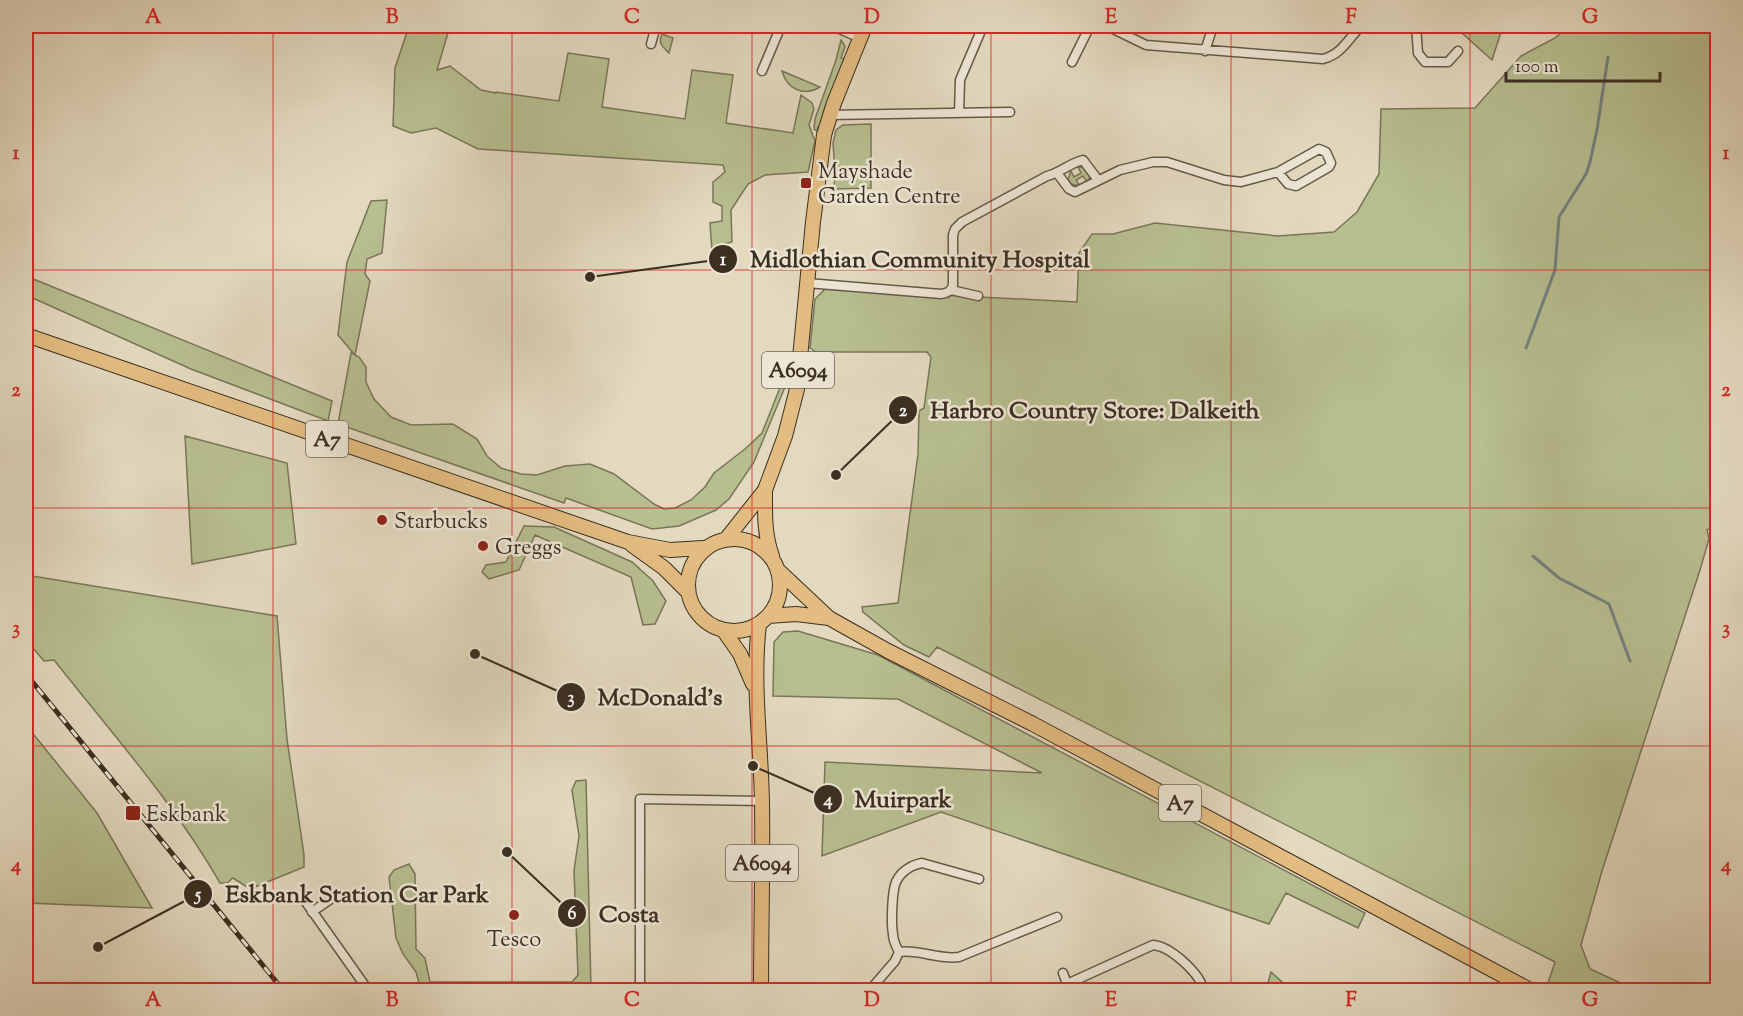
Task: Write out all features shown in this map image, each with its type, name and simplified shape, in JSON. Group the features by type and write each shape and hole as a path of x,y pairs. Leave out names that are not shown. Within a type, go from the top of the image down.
{"main road":[{"name":"A6094","path":"727,538 765,490 785,436 797,389 824,135 829,115 863,32"},
{"name":"A7","path":"26,335 628,542 670,550 703,548"},
{"name":"A6094","path":"765,490 767,543 776,566"},
{"path":"727,538 753,543 766,551 776,566 780,588 778,598 764,620 742,631 723,631 710,626 699,616 692,606 688,592 689,574 703,548 727,538"},
{"name":"A7","path":"628,542 664,568 688,592"},
{"name":"A7","path":"776,566 829,618 888,651 1033,724 1530,990"},
{"name":"A7","path":"764,620 796,614 829,618"},
{"name":"A6094","path":"761,990 762,801 755,688 756,651 764,620"},
{"name":"A6094","path":"723,631 740,654 755,688"}],"street":[{"path":"651,44 657,26"},
{"path":"762,71 781,26"},
{"path":"833,26 863,32"},
{"path":"959,113 960,80 983,26"},
{"path":"1072,62 1090,26"},
{"path":"1107,26 1146,45 1323,59 1334,57 1341,51 1361,26"},
{"path":"1205,51 1213,26"},
{"path":"1416,26 1418,54 1425,62 1448,62 1458,51"},
{"path":"829,115 1010,112"},
{"path":"1057,173 1072,191 1133,166 1153,162 1167,162 1232,182 1257,179 1278,172 1319,149 1326,152 1331,163 1296,186 1288,184 1278,172"},
{"path":"951,290 953,235 958,225 1078,161 1087,162 1098,180"},
{"path":"807,283 942,294 951,290 978,296"},
{"path":"640,990 640,799 762,801"},
{"path":"870,990 895,962 899,952 892,932 896,880 914,865 922,863 979,879"},
{"path":"303,898 368,990"},
{"path":"312,912 332,898"},
{"path":"899,952 909,951 944,958 959,957 1057,917"},
{"path":"1056,989 1154,945 1165,948 1196,974 1202,983 1203,990"},
{"path":"1063,973 1067,984"},
{"path":"784,990 845,990"}],"green space":[{"path":"409,26 450,26 437,70 450,66 481,90 496,93 559,101 568,53 609,59 602,107 685,119 692,70 733,75 726,123 793,133 801,95 812,103 814,109 809,125 815,141 808,172 765,175 748,184 731,210 732,242 724,244 714,254 710,223 722,221 722,206 713,202 713,182 725,172 723,165 478,149 436,128 411,133 393,126 395,68"},
{"path":"1454,26 1503,26 1492,60"},
{"path":"1569,26 1717,26 1717,525 1707,530 1709,539 1700,570 1602,871 1581,945 1590,969 1636,990 1561,990 1548,983 1555,962 937,647 929,657 904,645 863,612 862,607 898,603 918,454 919,411 924,408 931,357 927,352 816,352 810,348 815,299 825,289 1077,302 1079,253 1092,234 1113,234 1155,223 1278,236 1334,232 1357,212 1379,174 1381,109 1475,108 1521,56 1555,38"},
{"path":"662,34 673,38 669,53 661,44"},
{"path":"841,40 845,46 841,58 845,59 817,131 814,129 815,119"},
{"path":"782,71 820,87 808,91 796,90 784,77"},
{"path":"871,124 871,188 834,189 833,143 836,130 843,125"},
{"path":"1078,167 1084,167 1090,177 1087,182 1083,176 1076,180 1080,186 1071,184 1068,179 1071,171 1074,177 1081,173"},
{"path":"387,200 382,253 367,259 365,274 370,281 355,355 366,367 366,382 374,399 391,417 411,425 453,424 477,439 487,456 501,468 521,474 537,475 565,466 590,464 614,474 654,504 664,509 675,508 691,500 705,487 714,473 762,433 783,380 787,382 754,462 729,499 716,510 679,526 652,529 566,498 564,503 338,424 351,353 354,354 338,335 347,262 371,201"},
{"path":"26,276 332,401 328,421 191,369 26,295"},
{"path":"185,436 287,463 296,544 192,564"},
{"path":"524,526 554,527 632,562 653,581 666,601 655,624 643,625 631,577 535,535 519,570 489,579 482,572 486,565 506,562"},
{"path":"26,575 277,616 287,739 304,867 250,889 233,878 227,883 220,883 183,825 119,741 54,660 44,661 26,640"},
{"path":"798,631 878,655 1365,913 1358,928 1286,893 1269,924 941,812 822,856 825,762 1042,773 898,699 773,696 774,642 783,632"},
{"path":"26,725 97,813 152,908 26,903"},
{"path":"586,780 591,990 421,990 416,972 403,954 396,938 389,877 394,870 409,864 415,874 416,949 425,958 430,982 572,982 578,975 574,871 579,836 572,790 576,781"},
{"path":"1271,972 1291,990 1266,990"}],"waterway":[{"path":"1526,348 1555,270 1559,217 1586,174 1590,162 1608,57"},
{"path":"1533,556 1559,578 1609,604 1630,661"}],"railway":[{"path":"26,674 283,990"}],"place":[{"name":"Mayshade Garden Centre","path":"806,183"},
{"name":"Midlothian Community Hospital","path":"590,277"},
{"name":"Harbro Country Store: Dalkeith","path":"836,475"},
{"name":"Starbucks","path":"382,520"},
{"name":"Greggs","path":"483,546"},
{"name":"McDonald's","path":"475,654"},
{"name":"Muirpark","path":"753,766"},
{"name":"Eskbank","path":"133,813"},
{"name":"Costa","path":"507,852"},
{"name":"Tesco","path":"514,915"},
{"name":"Eskbank Station Car Park","path":"98,947"}]}
